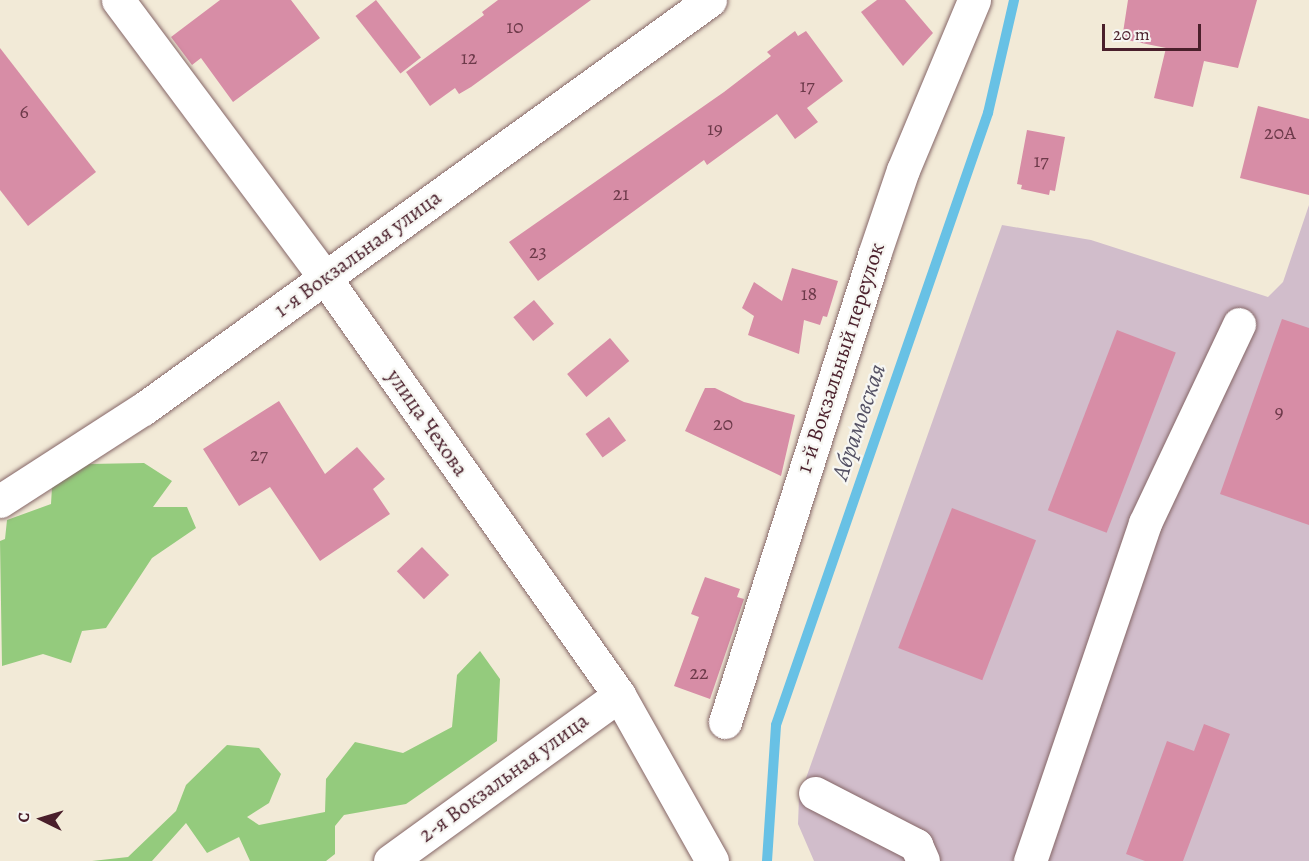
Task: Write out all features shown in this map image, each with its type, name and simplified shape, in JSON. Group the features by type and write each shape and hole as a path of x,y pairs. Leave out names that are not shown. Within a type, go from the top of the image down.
{"street":[{"name":"улица Чехова","path":"118,0 325,278 619,695 712,861"},
{"name":"1-я Вокзальная улица","path":"0,501 143,409 710,0"},
{"name":"1-й Вокзальный переулок","path":"725,722 903,170 974,0"},
{"path":"1030,861 1145,523 1239,324"},
{"name":"2-я Вокзальная улица","path":"390,861 619,695"},
{"path":"815,793 916,845 923,861"}],"shaded area":[{"path":"1309,205 1309,861 814,861 798,824 799,798 1002,225 1091,240 1268,297 1283,282"}],"green space":[{"path":"144,463 172,481 153,507 187,507 196,528 152,558 106,628 82,631 71,663 43,654 2,666 0,541 5,539 7,520 51,504 52,487 89,464"},
{"path":"480,651 500,679 497,741 406,804 344,815 335,826 335,854 326,861 250,861 239,837 207,853 186,823 152,861 92,861 128,857 176,811 186,785 227,745 259,748 281,774 269,803 247,817 259,825 325,812 326,779 355,742 403,753 452,727 457,675"}],"building":[{"path":"220,0 291,0 320,38 233,102 201,58 192,65 171,37"},
{"path":"376,0 421,58 400,74 356,16"},
{"path":"498,0 591,0 471,87 459,94 455,88 430,106 406,72 484,15 482,12"},
{"path":"877,0 905,0 933,33 903,66 861,12"},
{"path":"1128,0 1257,0 1238,68 1204,61 1193,107 1154,98 1166,48 1122,39"},
{"path":"795,31 798,36 806,31 843,81 807,108 818,122 795,139 777,114 707,165 704,160 538,281 509,242 724,92 771,56 767,52"},
{"path":"0,48 96,172 28,226 0,190"},
{"path":"1258,106 1309,119 1309,195 1240,178"},
{"path":"1027,130 1065,137 1055,191 1050,190 1049,195 1021,189 1022,185 1017,184"},
{"path":"792,268 838,281 827,317 823,316 820,325 804,320 799,354 748,335 754,316 742,308 754,282 782,301"},
{"path":"534,300 554,324 533,341 513,317"},
{"path":"1282,319 1309,328 1309,525 1220,494"},
{"path":"1117,330 1176,353 1107,533 1048,510"},
{"path":"610,338 629,361 586,397 567,374"},
{"path":"705,388 715,388 744,402 795,415 781,476 685,431"},
{"path":"279,401 325,474 357,447 385,479 373,489 390,514 320,561 270,487 239,506 203,449"},
{"path":"609,417 626,440 603,458 586,434"},
{"path":"952,508 1036,540 982,680 898,648"},
{"path":"422,547 449,575 424,599 397,571"},
{"path":"705,577 740,589 737,597 744,599 710,699 674,686 699,617 691,614"},
{"path":"1204,724 1230,734 1183,861 1145,861 1126,854 1167,741 1194,751"}],"waterway":[{"name":"Абрамовская","path":"767,861 776,725 988,113 1014,0"}]}
